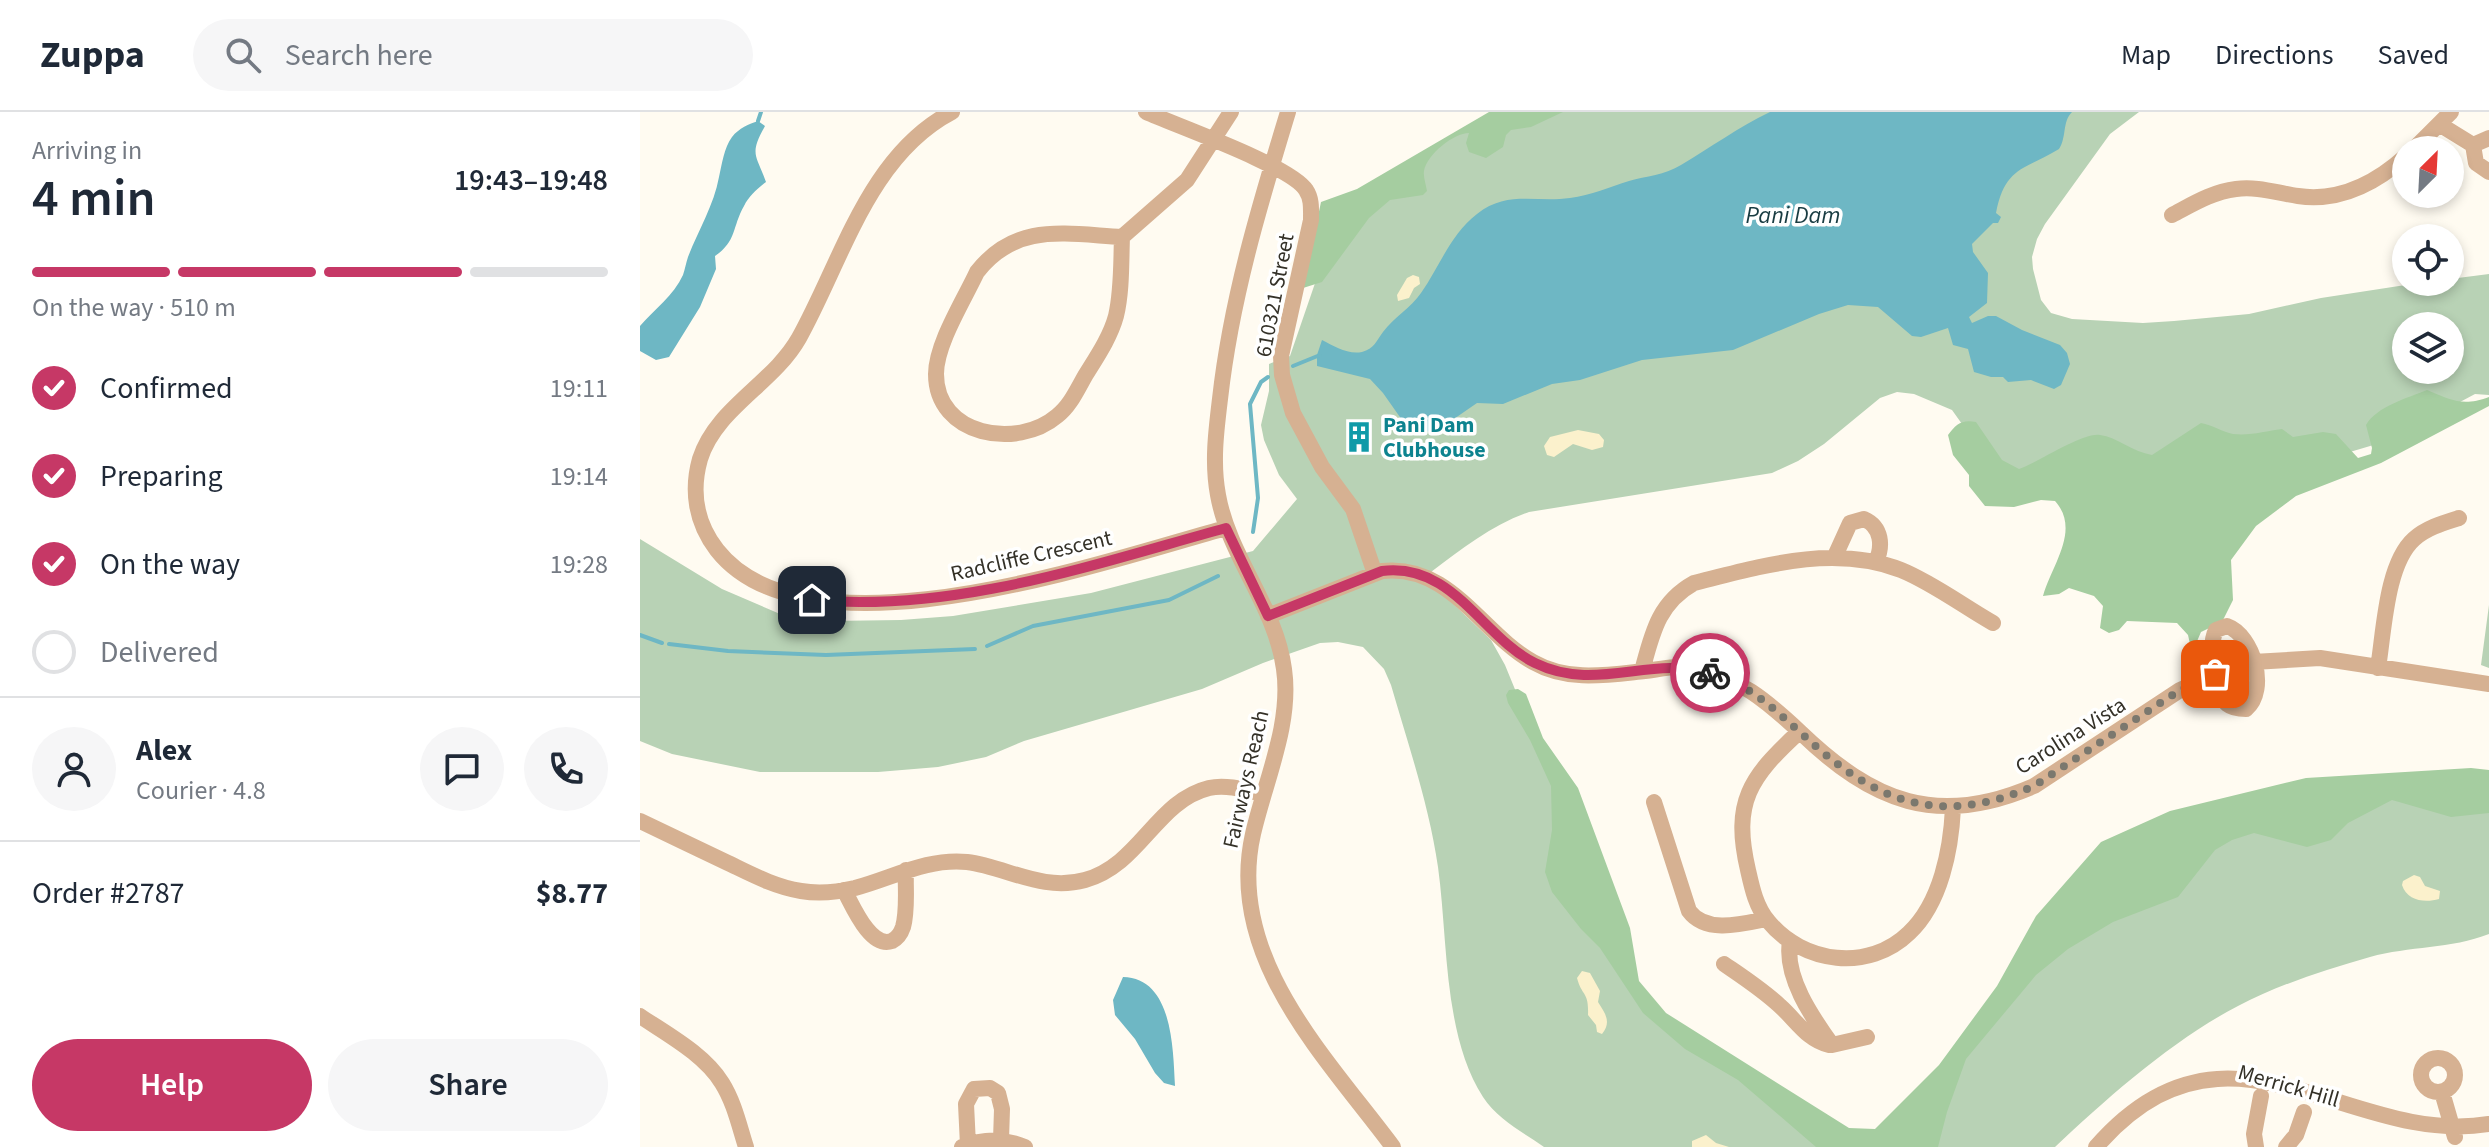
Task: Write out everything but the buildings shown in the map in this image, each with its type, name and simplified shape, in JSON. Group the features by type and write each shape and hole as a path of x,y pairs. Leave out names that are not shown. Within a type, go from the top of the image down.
{"street":[{"name":"Radcliffe Crescent","path":"952,112 919,134 880,179 795,346 713,432 701,455 695,479 701,523 711,542 725,560 745,575 776,589 812,600 850,603 963,596 1226,528"},
{"path":"1146,112 1271,166"},
{"path":"1122,237 1115,319 1071,402 1058,416 1041,427 1017,433 995,434 975,430 959,420 938,391 937,361 977,272 985,261 1010,242 1028,237 1074,234 1122,237 1187,180 1231,112"},
{"name":"Fairways Reach","path":"1288,112 1241,271 1221,391 1214,462 1226,528 1279,642 1286,695 1280,731 1252,838 1247,875 1249,905 1256,937 1269,970 1297,1019 1393,1147"},
{"path":"2427,136 2445,118 2473,145 2476,163 2489,172"},
{"path":"2473,145 2489,138"},
{"name":"610321 Street","path":"1271,166 1298,181 1307,191 1311,203 1311,220 1302,266 1281,356 1282,375 1293,413 1306,440 1353,509 1375,574"},
{"path":"2172,215 2220,192 2239,189 2301,197 2338,194 2384,175 2392,168"},
{"path":"2378,668 2393,576 2404,550 2424,532 2459,518"},
{"path":"1835,556 1850,523 1864,519 1873,524 1879,533 1880,549 1876,562"},
{"path":"1642,671 1655,623 1670,601 1684,589 1694,583 1790,561 1835,556 1876,562 1904,571 1993,623"},
{"name":"Carolina Vista","path":"1268,616 1382,571 1403,570 1437,584 1469,606 1513,649 1550,670 1575,676 1692,667 1737,682 1775,709 1858,780 1902,801 1953,808 2008,798 2034,786 2180,690 2215,674 2253,662 2320,658 2489,684"},
{"path":"2222,627 2238,631 2253,662 2257,690 2254,701 2246,709 2226,704 2215,674 2212,637 2222,627"},
{"path":"1799,732 1755,778 1747,793 1741,825 1754,893 1766,919 1790,941 1807,951 1843,959 1865,957 1882,951 1909,933 1929,908 1935,893 1951,835 1953,808"},
{"path":"640,821 772,884 801,891 844,890 940,862 968,862 1033,881 1055,884 1085,880 1109,870 1126,858 1171,808 1189,795 1211,787 1263,794"},
{"path":"1654,802 1689,911 1694,917 1702,923 1719,925 1766,919"},
{"path":"844,890 872,936 887,942 894,940 903,929 906,870"},
{"path":"1790,941 1788,953 1795,979 1813,1019 1832,1045"},
{"path":"1724,964 1781,1006 1820,1043 1832,1045 1867,1037"},
{"path":"640,1016 711,1068 733,1105 746,1147"},
{"path":"1001,1140 1001,1100 998,1093 981,1087 974,1089 966,1104 965,1146 986,1140 1001,1140 1025,1147"},
{"name":"Merrick Hill","path":"2100,1145 2125,1117 2147,1102 2177,1091 2217,1088 2290,1106"},
{"path":"2442,1092 2455,1137"},
{"path":"2256,1147 2254,1134 2290,1106 2303,1121 2286,1147"},
{"path":"2428,1140 2483,1130"}],"green space":[{"path":"1489,112 1563,112 1531,127 1511,130 1503,147 1486,158 1469,152 1466,143 1469,133 1449,141 1426,164 1427,191 1423,195 1390,200 1369,218 1322,282 1303,288 1321,202 1357,189"},
{"path":"1500,112 2139,112 2110,134 2037,239 2032,257 2033,269 2041,300 2051,313 2072,319 2143,323 2249,314 2321,298 2392,287 2392,296 2464,296 2464,277 2489,274 2489,395 2475,394 2387,441 2333,457 2025,484 1972,438 1952,410 1914,394 1897,392 1880,398 1824,444 1772,473 1529,512 1490,530 1431,572 1441,592 1491,640 1505,665 1625,958 1657,1014 1871,1145 1996,1005 2208,817 2489,788 2489,934 2370,957 2303,978 2254,998 2214,1019 2166,1052 2119,1089 2055,1147 1544,1147 1511,1125 1483,1097 1460,1045 1449,986 1438,867 1424,798 1391,685 1384,669 1363,647 1338,642 1320,643 1202,689 1024,741 986,757 938,767 878,772 760,772 672,754 640,741 640,539 722,589 787,617 830,621 953,616 1091,593 1253,551 1297,499 1279,475 1261,425 1269,391 1269,364 1290,356 1323,260 1443,141"},
{"path":"2427,390 2464,402 2489,397 2489,406 2381,463 2296,496 2256,526 2231,560 2233,600 2222,622 2201,632 2192,653 2188,635 2177,623 2127,621 2119,630 2109,633 2100,628 2103,606 2094,596 2069,588 2059,594 2043,596 2065,535 2062,512 2055,501 2041,500 2014,507 1985,506 1969,486 1969,475 1953,455 1948,435 1960,423 1976,422 2002,460 2019,469 2092,435 2106,436 2152,455 2201,423 2233,434 2282,429 2293,437 2323,432 2336,434 2358,458 2371,454 2366,425 2371,418 2394,403"},
{"path":"2489,605 2489,668 2481,665"},
{"path":"1518,689 1526,694 1543,738 1578,788 1630,928 1639,981 1666,1013 1849,1128 1875,1129 1939,1065 1997,986 2036,916 2101,842 2170,811 2306,778 2471,768 2489,770 2489,813 2451,817 2392,800 2348,823 2331,840 2307,847 2254,833 2232,840 2215,850 2178,897 2113,922 2068,949 2036,975 1966,1059 1938,1147 1816,1147 1738,1080 1685,1049 1643,1013 1600,948 1552,892 1545,872 1552,830 1551,786 1530,740 1508,703 1506,695 1509,690"}],"sand":[{"path":"1413,275 1419,277 1420,284 1409,298 1398,301 1397,295 1407,278"},
{"path":"1578,430 1599,434 1604,440 1603,447 1592,450 1573,444 1554,457 1547,455 1544,446 1550,437"},
{"path":"2414,875 2420,877 2425,886 2440,891 2439,899 2422,901 2412,898 2402,885 2403,881"},
{"path":"1582,971 1590,973 1600,991 1598,1002 1607,1022 1602,1034 1597,1032 1588,1015 1586,998 1577,978"},
{"path":"1706,1135 1716,1143 1729,1147 1692,1147 1692,1141"}],"water":[{"name":"Pani Dam","path":"1770,112 2072,112 2059,149 2026,166 2011,178 2000,198 1996,213 2001,217 1998,223 1993,223 1972,244 1973,252 1988,273 1987,303 1969,317 1972,323 1996,316 2060,345 2067,353 2070,364 2061,385 2054,389 2031,380 2008,382 2003,377 1974,372 1968,349 1953,345 1948,328 1921,337 1912,336 1878,307 1848,305 1733,350 1642,360 1580,380 1552,384 1503,404 1477,403 1435,432 1420,431 1402,420 1370,379 1317,366 1322,340 1352,352 1366,351 1372,346 1417,298 1460,231 1488,207 1511,200 1578,197 1669,171"},
{"path":"758,121 765,126 757,143 756,154 766,182 748,199 731,239 715,256 716,269 700,307 669,357 656,360 640,351 640,326 669,296 683,275 717,187 729,141 741,129"},
{"path":"1123,977 1140,980 1152,989 1161,1002 1171,1036 1175,1086 1164,1083 1155,1073 1135,1039 1115,1015 1113,1000"}],"waterway":[{"path":"758,121 761,112"},
{"path":"1293,366 1320,355"},
{"path":"1253,532 1258,498 1250,404 1261,382 1268,377"},
{"path":"987,646 1033,626 1169,600 1218,576"},
{"path":"640,635 662,643"},
{"path":"669,644 728,651 826,655 975,649"}],"way so far":[{"path":"1710,673 1737,682 1756,694 1858,780 1902,801 1953,808 2008,798 2034,786 2180,690 2215,674"}],"place":[{"name":"Pani Dam Clubhouse","path":"1359,437"}],"route":[{"path":"812,600 850,603 963,596 1226,528 1268,616 1382,571 1403,570 1449,591 1513,649 1550,670 1575,676 1692,667 1710,673"}]}
